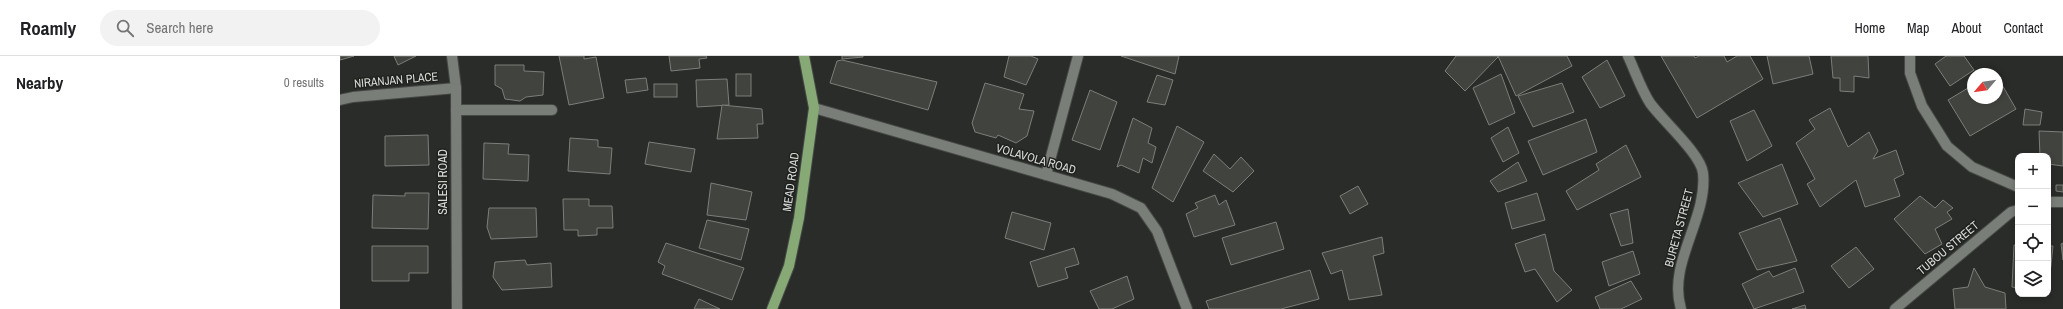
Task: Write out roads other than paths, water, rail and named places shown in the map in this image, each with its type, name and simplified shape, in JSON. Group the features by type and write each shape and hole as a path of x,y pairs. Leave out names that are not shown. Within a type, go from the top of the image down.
{"main road":[{"name":"MEAD ROAD","path":"772,309 789,266 792,252 799,218 814,108 804,56"}],"street":[{"name":"SALESI ROAD","path":"452,56 456,88 457,309"},
{"path":"1046,175 1078,56"},
{"name":"BURETA STREET","path":"1628,56 1650,102 1692,150 1703,171 1703,190 1696,220 1682,266 1677,296 1680,309"},
{"path":"1910,56 1910,73 1922,106 1947,146 1972,167 2015,186"},
{"name":"NIRANJAN PLACE","path":"340,100 353,97 456,88"},
{"name":"VOLAVOLA ROAD","path":"814,108 1112,194 1141,208 1157,231 1187,309"},
{"path":"456,110 552,110"},
{"path":"2051,201 2063,202"},
{"name":"TUBOU STREET","path":"1895,309 2011,212 2015,211"}]}
